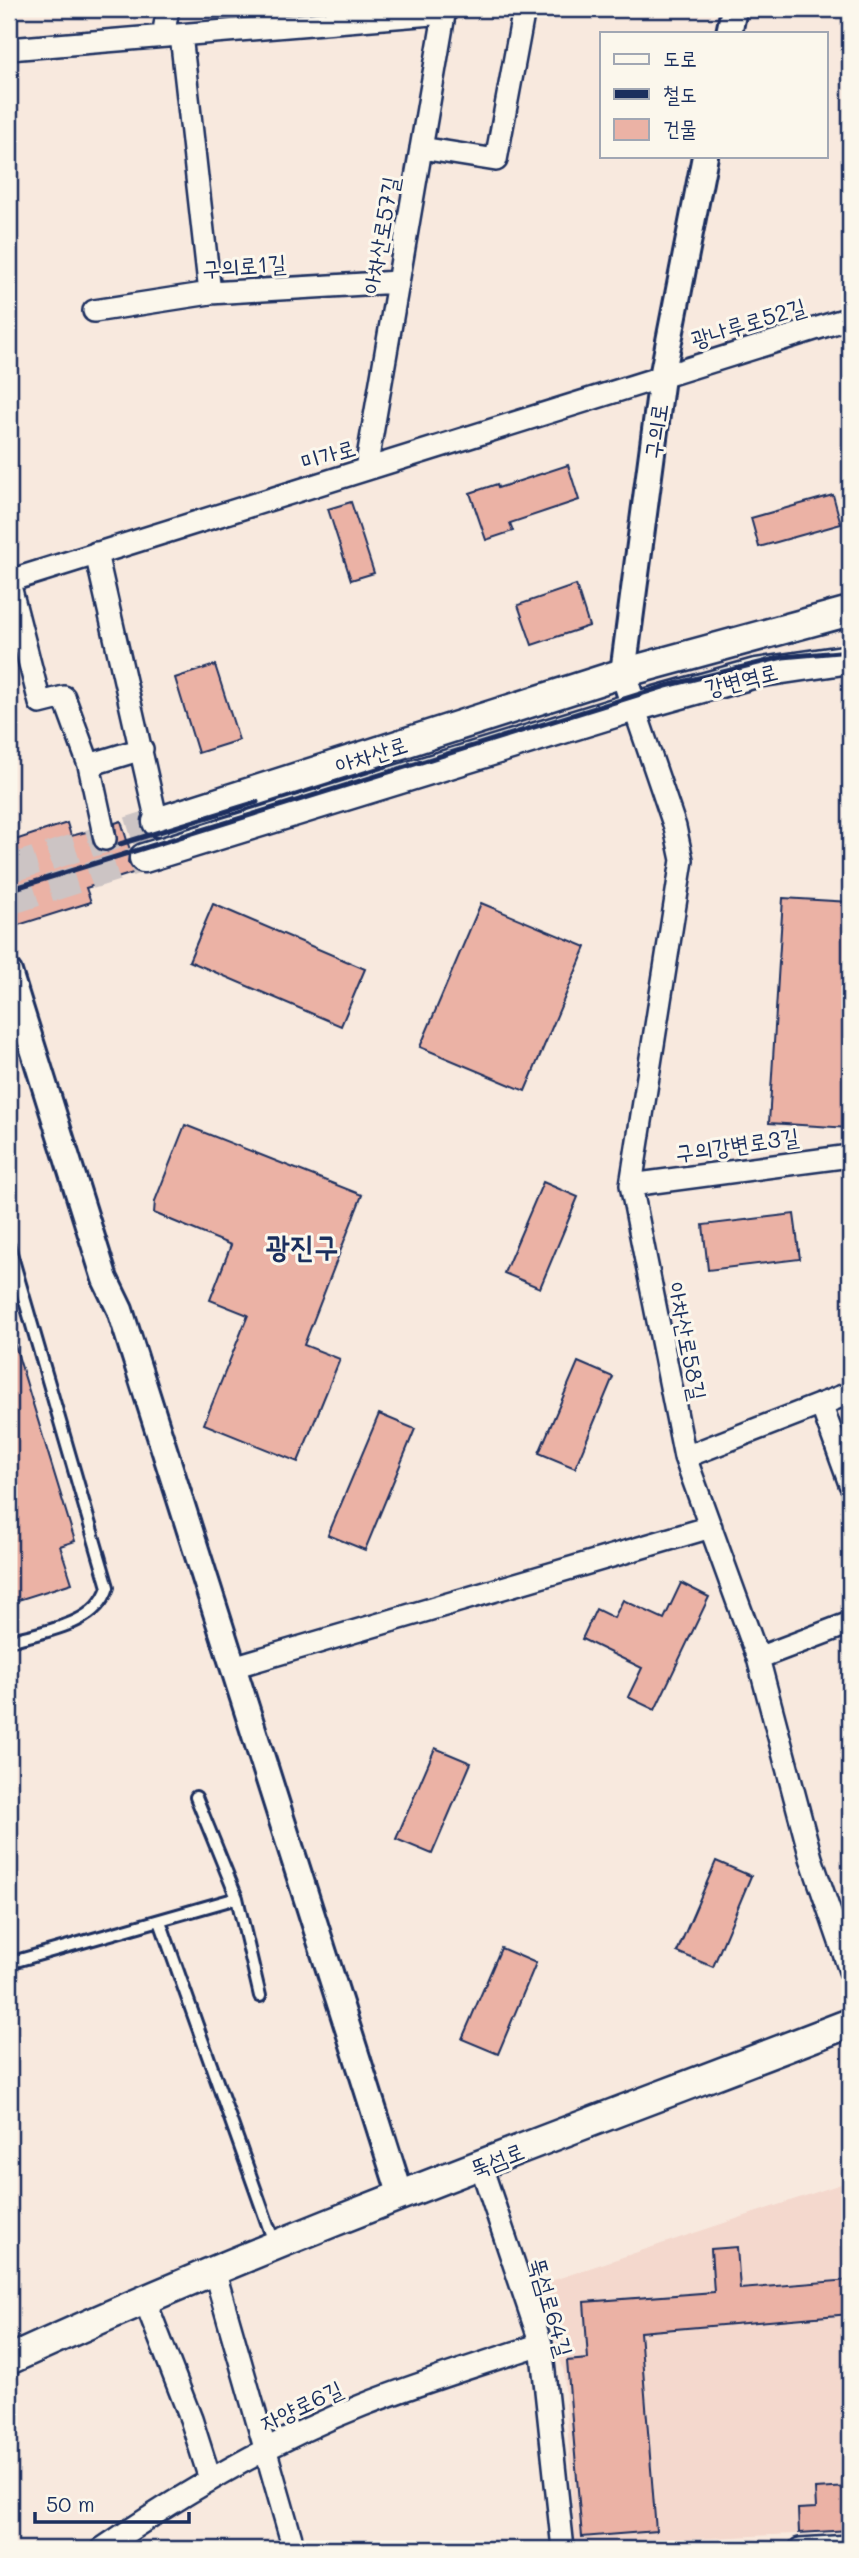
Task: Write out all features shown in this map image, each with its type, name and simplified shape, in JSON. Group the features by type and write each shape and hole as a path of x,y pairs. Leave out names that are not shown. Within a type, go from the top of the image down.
{"main road":[{"name":"아차산로","path":"157,822 623,673 850,612"},
{"name":"아차산로","path":"756,673 850,612"},
{"name":"강변역로","path":"634,706 756,673 850,659"},
{"name":"아차산로","path":"144,858 634,706"},
{"path":"189,812 200,841"},
{"name":"뚝섬로","path":"9,2361 144,2298 275,2245 850,2023"}],"street":[{"path":"168,9 210,293"},
{"path":"421,148 496,160 524,9"},
{"path":"729,32 734,9"},
{"path":"9,49 172,36 275,18 444,11"},
{"name":"아차산로57길","path":"366,469 444,11"},
{"name":"구의로","path":"634,706 623,673 662,377 705,158"},
{"name":"구의로1길","path":"94,311 210,293 398,282"},
{"name":"광나루로52길","path":"662,377 850,318"},
{"name":"미가로","path":"9,581 662,377"},
{"name":"아차산로","path":"96,554 157,822"},
{"path":"9,581 40,704 64,697 89,765 105,839"},
{"name":"아차산로58길","path":"634,706 675,827 682,860 631,1185 685,1457 758,1658 811,1857 850,1971"},
{"path":"89,765 142,750"},
{"path":"9,972 105,1279 120,1310 401,2196"},
{"name":"구의강변로3길","path":"631,1185 850,1156"},
{"path":"685,1457 850,1393"},
{"path":"821,1404 850,1484"},
{"path":"233,1667 710,1527"},
{"path":"758,1658 850,1623"},
{"name":"뚝섬로64길","path":"481,2166 541,2344 563,2549"},
{"path":"214,2270 294,2549"},
{"path":"144,2298 191,2419 210,2479"},
{"name":"자양로6길","path":"105,2548 210,2479 264,2451 363,2405 541,2344"},
{"path":"800,2549 850,2546"}],"lane":[{"path":"9,1246 108,1587 96,1610 82,1618 9,1641"},
{"path":"196,1797 237,1898 260,1996"},
{"path":"9,1963 237,1898"},
{"path":"160,1921 275,2245"}],"shaded area":[{"path":"850,2181 850,2531 575,2545 564,2372 539,2285"}],"building":[{"path":"568,465 579,500 510,523 513,531 486,540 470,493 497,484 498,488"},
{"path":"833,495 841,524 759,547 751,518"},
{"path":"351,502 374,573 351,580 328,509"},
{"path":"576,585 589,626 532,645 518,605"},
{"path":"215,665 239,740 198,753 175,678"},
{"path":"121,821 130,850 128,862 136,872 86,888 91,902 9,928 9,842 67,823 71,836 90,831 95,847 107,852 117,844 115,823"},
{"path":"783,898 850,902 850,1128 769,1123"},
{"path":"481,903 586,947 525,1091 420,1047"},
{"path":"213,904 365,969 341,1026 189,961"},
{"path":"185,1125 362,1195 304,1345 340,1359 298,1462 204,1424 248,1315 210,1300 231,1245 154,1213 155,1201"},
{"path":"543,1182 578,1197 540,1288 504,1273"},
{"path":"794,1214 800,1259 708,1270 703,1225"},
{"path":"9,1339 13,1339 75,1541 60,1546 72,1583 9,1603"},
{"path":"578,1362 613,1377 575,1468 539,1453"},
{"path":"379,1414 415,1429 365,1550 328,1535"},
{"path":"681,1583 709,1597 655,1710 628,1697 642,1668 582,1639 596,1609 614,1618 623,1600 664,1619"},
{"path":"435,1748 471,1763 432,1854 396,1839"},
{"path":"716,1861 751,1876 713,1967 677,1952"},
{"path":"501,1948 536,1963 498,2054 462,2039"},
{"path":"737,2247 740,2289 850,2280 850,2314 640,2332 656,2531 582,2537 567,2361 588,2359 584,2302 714,2292 711,2249"},
{"path":"850,2487 850,2530 799,2533 798,2509 816,2508 815,2489"}],"tunnel":[{"path":"9,869 157,822"},
{"path":"9,901 144,858"}],"railway":[{"path":"9,890 666,686 783,657 850,651"},
{"path":"120,844 257,802"}],"district":[{"name":"광진구","path":"302,1245"}]}
